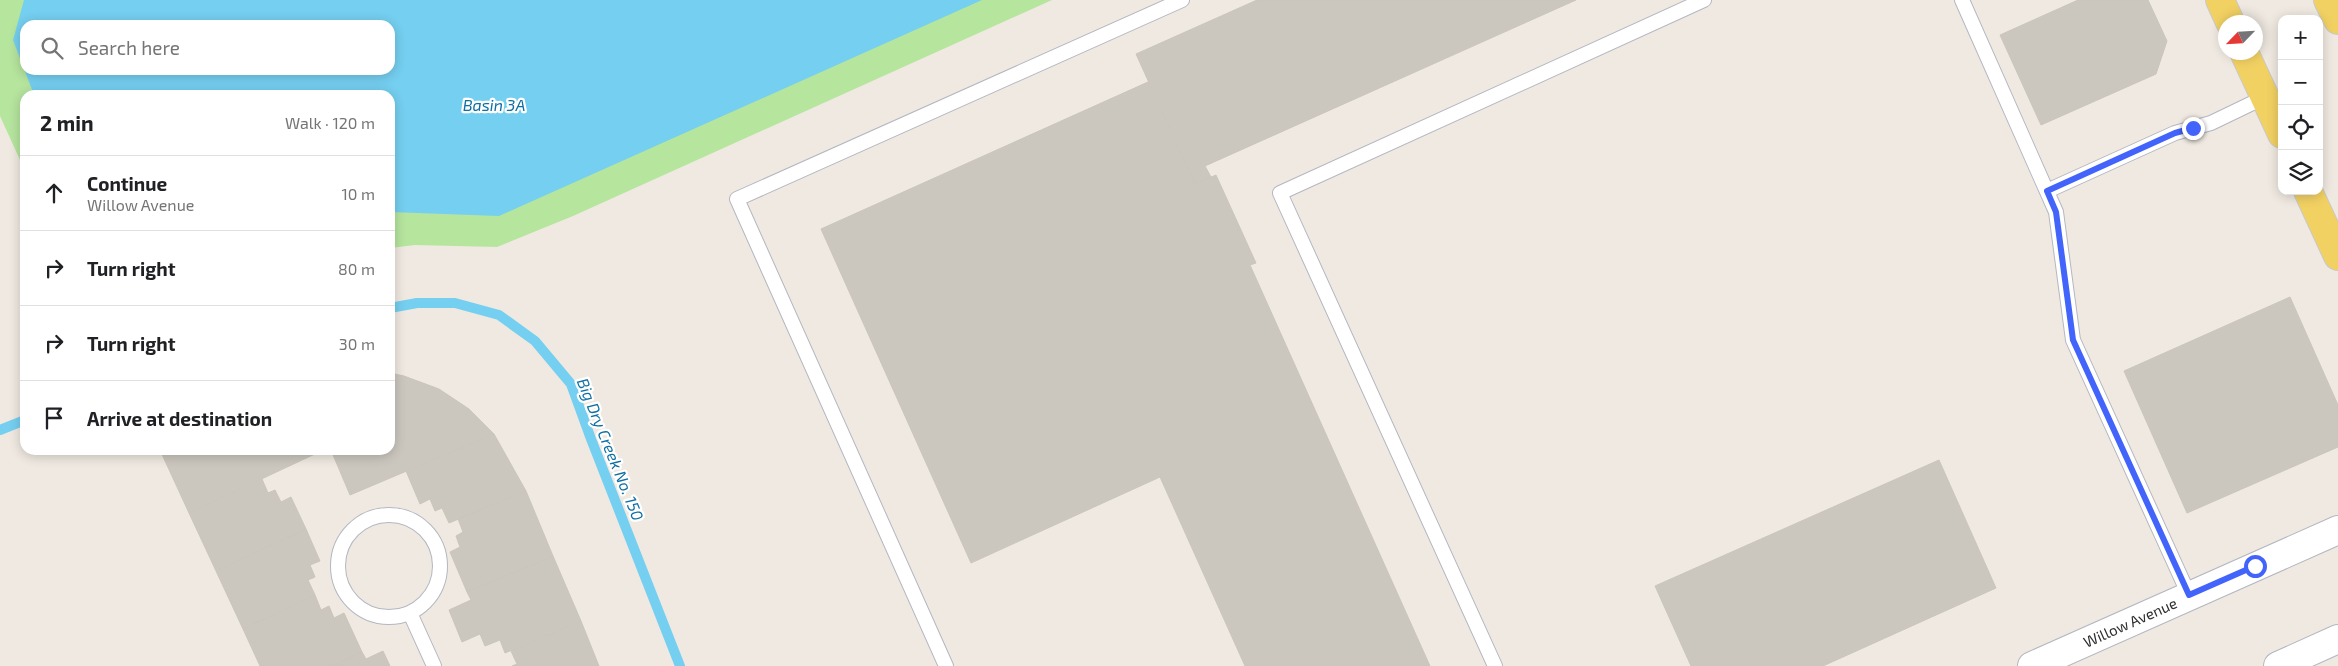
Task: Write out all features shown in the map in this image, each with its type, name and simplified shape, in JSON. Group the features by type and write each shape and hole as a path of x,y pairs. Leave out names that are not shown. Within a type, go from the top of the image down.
{"main road":[{"path":"2220,0 2227,15"},
{"path":"2328,0 2338,20"},
{"path":"2248,60 2278,125"},
{"path":"2310,195 2338,256"},
{"name":"Willow Avenue","path":"2032,666 2338,530"},
{"path":"2278,666 2338,639"},
{"path":"2046,666 2069,649"}],"lane":[{"path":"946,666 738,199 1182,0"},
{"path":"1495,666 1280,193 1704,0"},
{"path":"1962,0 2056,212 2073,340 2189,595"},
{"path":"2047,191 2175,133 2211,123 2265,97"},
{"path":"394,515 411,520 426,530 436,545 440,561 439,576 434,591 424,604 410,613 395,617 378,616 364,611 351,601 342,587 338,570 340,552 348,536 360,524 376,516 394,515"},
{"path":"410,613 434,666"}],"green space":[{"name":"Basin 3A","path":"0,0 1052,0 573,216 497,247 415,245 395,247 395,90 20,90 20,160 0,116"}],"water":[{"name":"Basin 3A","path":"24,0 982,0 499,216 395,212 395,90 32,90 26,75 395,75 395,20 20,20 20,58 13,40"}],"building":[{"path":"1257,0 1576,0 1205,166 1211,177 1195,184 1136,54"},
{"path":"2078,0 2148,0 2167,41 2156,74 2041,125 2000,35"},
{"path":"1148,82 1195,184 1216,175 1256,263 1250,265 1430,666 1245,666 1160,477 971,563 821,229"},
{"path":"2290,297 2338,405 2338,447 2187,513 2124,371"},
{"path":"395,374 439,389 469,409 494,434 350,495 333,455 395,455"},
{"path":"494,434 526,491 449,523 442,508 435,511 430,499 420,504 406,471"},
{"path":"162,455 313,455 189,513"},
{"path":"1939,460 1996,588 1823,666 1691,666 1655,586"},
{"path":"262,479 268,493 275,490 281,502 291,497 306,529 216,571 189,513"},
{"path":"526,491 553,556 467,592 450,552 460,547 456,536 463,532 458,519"},
{"path":"306,529 320,561 310,565 315,577 308,580 315,595 243,629 216,571"},
{"path":"553,556 581,621 505,653 500,640 485,646 480,634 462,642 449,610 471,600 467,592"},
{"path":"315,595 321,610 329,606 334,618 344,613 362,652 333,666 260,666 243,629"},
{"path":"581,621 599,666 512,666 517,664 511,651"},
{"path":"383,651 390,666 333,666 362,652 366,659"}],"waterway":[{"name":"Big Dry Creek No. 150","path":"395,307 417,303 455,303 499,315 535,341 571,384 680,666"},
{"name":"Big Dry Creek No. 150","path":"0,430 20,422"}],"route":[{"path":"2193,128 2175,133 2047,191 2056,212 2073,340 2189,595 2255,566"}]}
